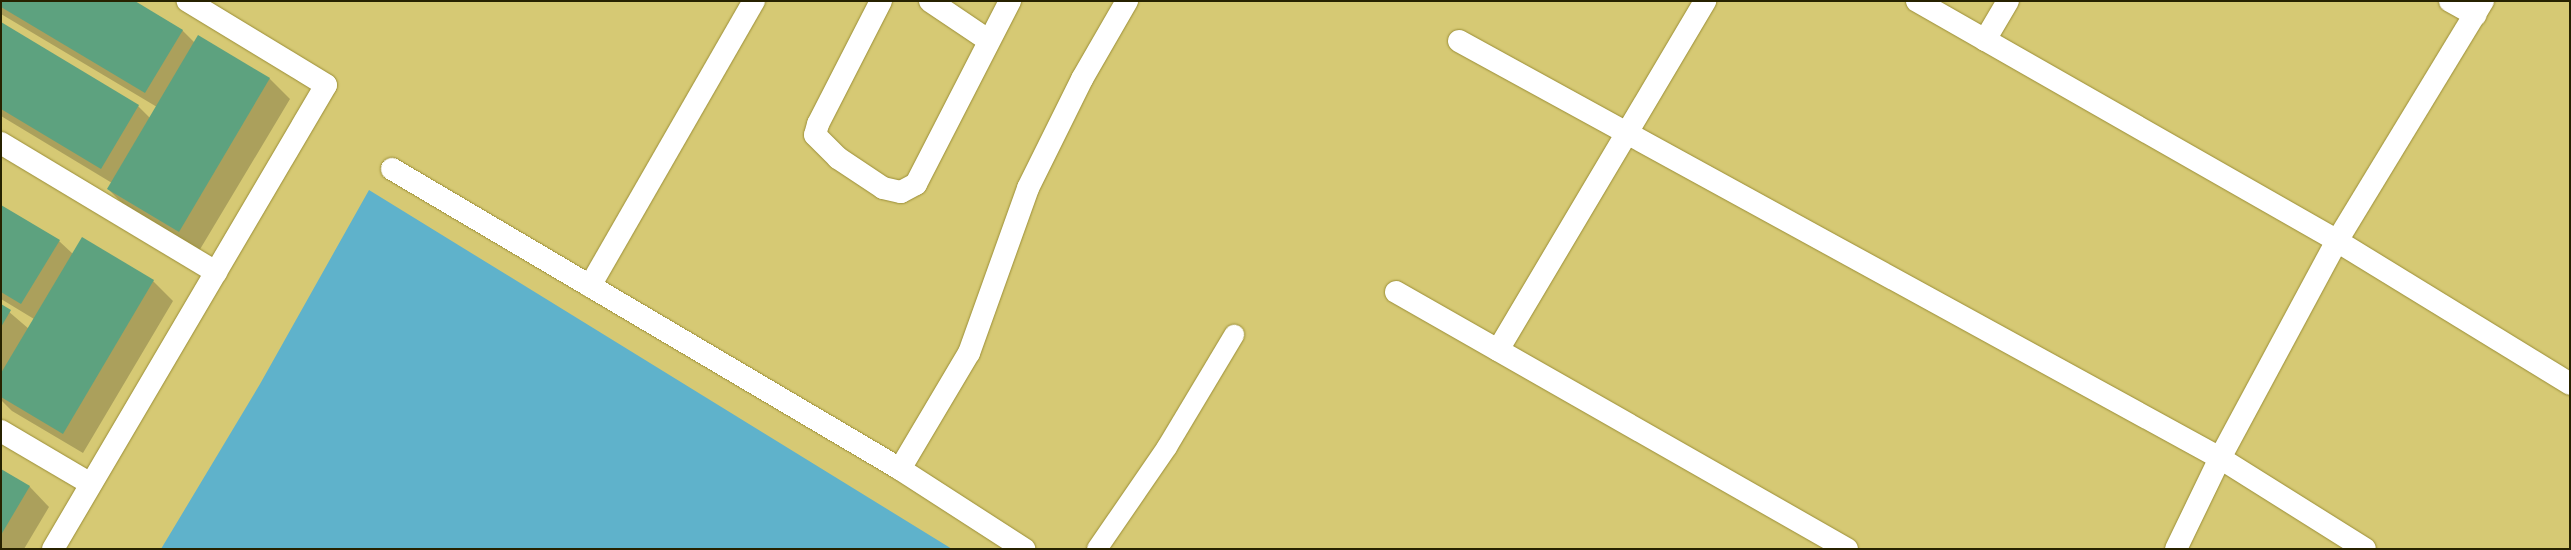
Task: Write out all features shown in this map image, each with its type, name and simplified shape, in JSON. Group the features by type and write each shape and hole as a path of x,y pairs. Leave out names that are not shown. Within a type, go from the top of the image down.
{"street":[{"path":"53,549 326,86 188,1"},
{"path":"590,286 754,1"},
{"path":"881,1 818,124 815,135 838,158 884,188 901,192 916,184 988,40 1010,1"},
{"path":"930,1 988,40"},
{"path":"900,469 969,353 1028,188 1082,80 1127,1"},
{"path":"1498,350 1705,1"},
{"path":"1917,1 2337,241 2570,384"},
{"path":"1985,40 2008,1"},
{"path":"2176,549 2220,458 2337,241 2479,8 2450,1"},
{"path":"1459,41 2220,458 2365,549"},
{"path":"1,143 216,272"},
{"path":"392,169 900,469 1024,549"},
{"path":"1396,292 1847,549"},
{"path":"1,431 91,484"}],"lane":[{"path":"1097,549 1167,447 1234,335"}],"water":[{"path":"369,190 952,549 161,549 260,384"}],"building":[{"path":"1,1 135,1 183,30 145,93 1,7"},
{"path":"1,22 139,105 101,169 1,109"},
{"path":"198,35 270,78 179,232 107,189"},
{"path":"1,205 60,240 21,304 1,292"},
{"path":"82,237 154,280 63,434 1,397 1,373"},
{"path":"1,304 11,310 1,327"},
{"path":"1,469 30,486 1,535"}]}
